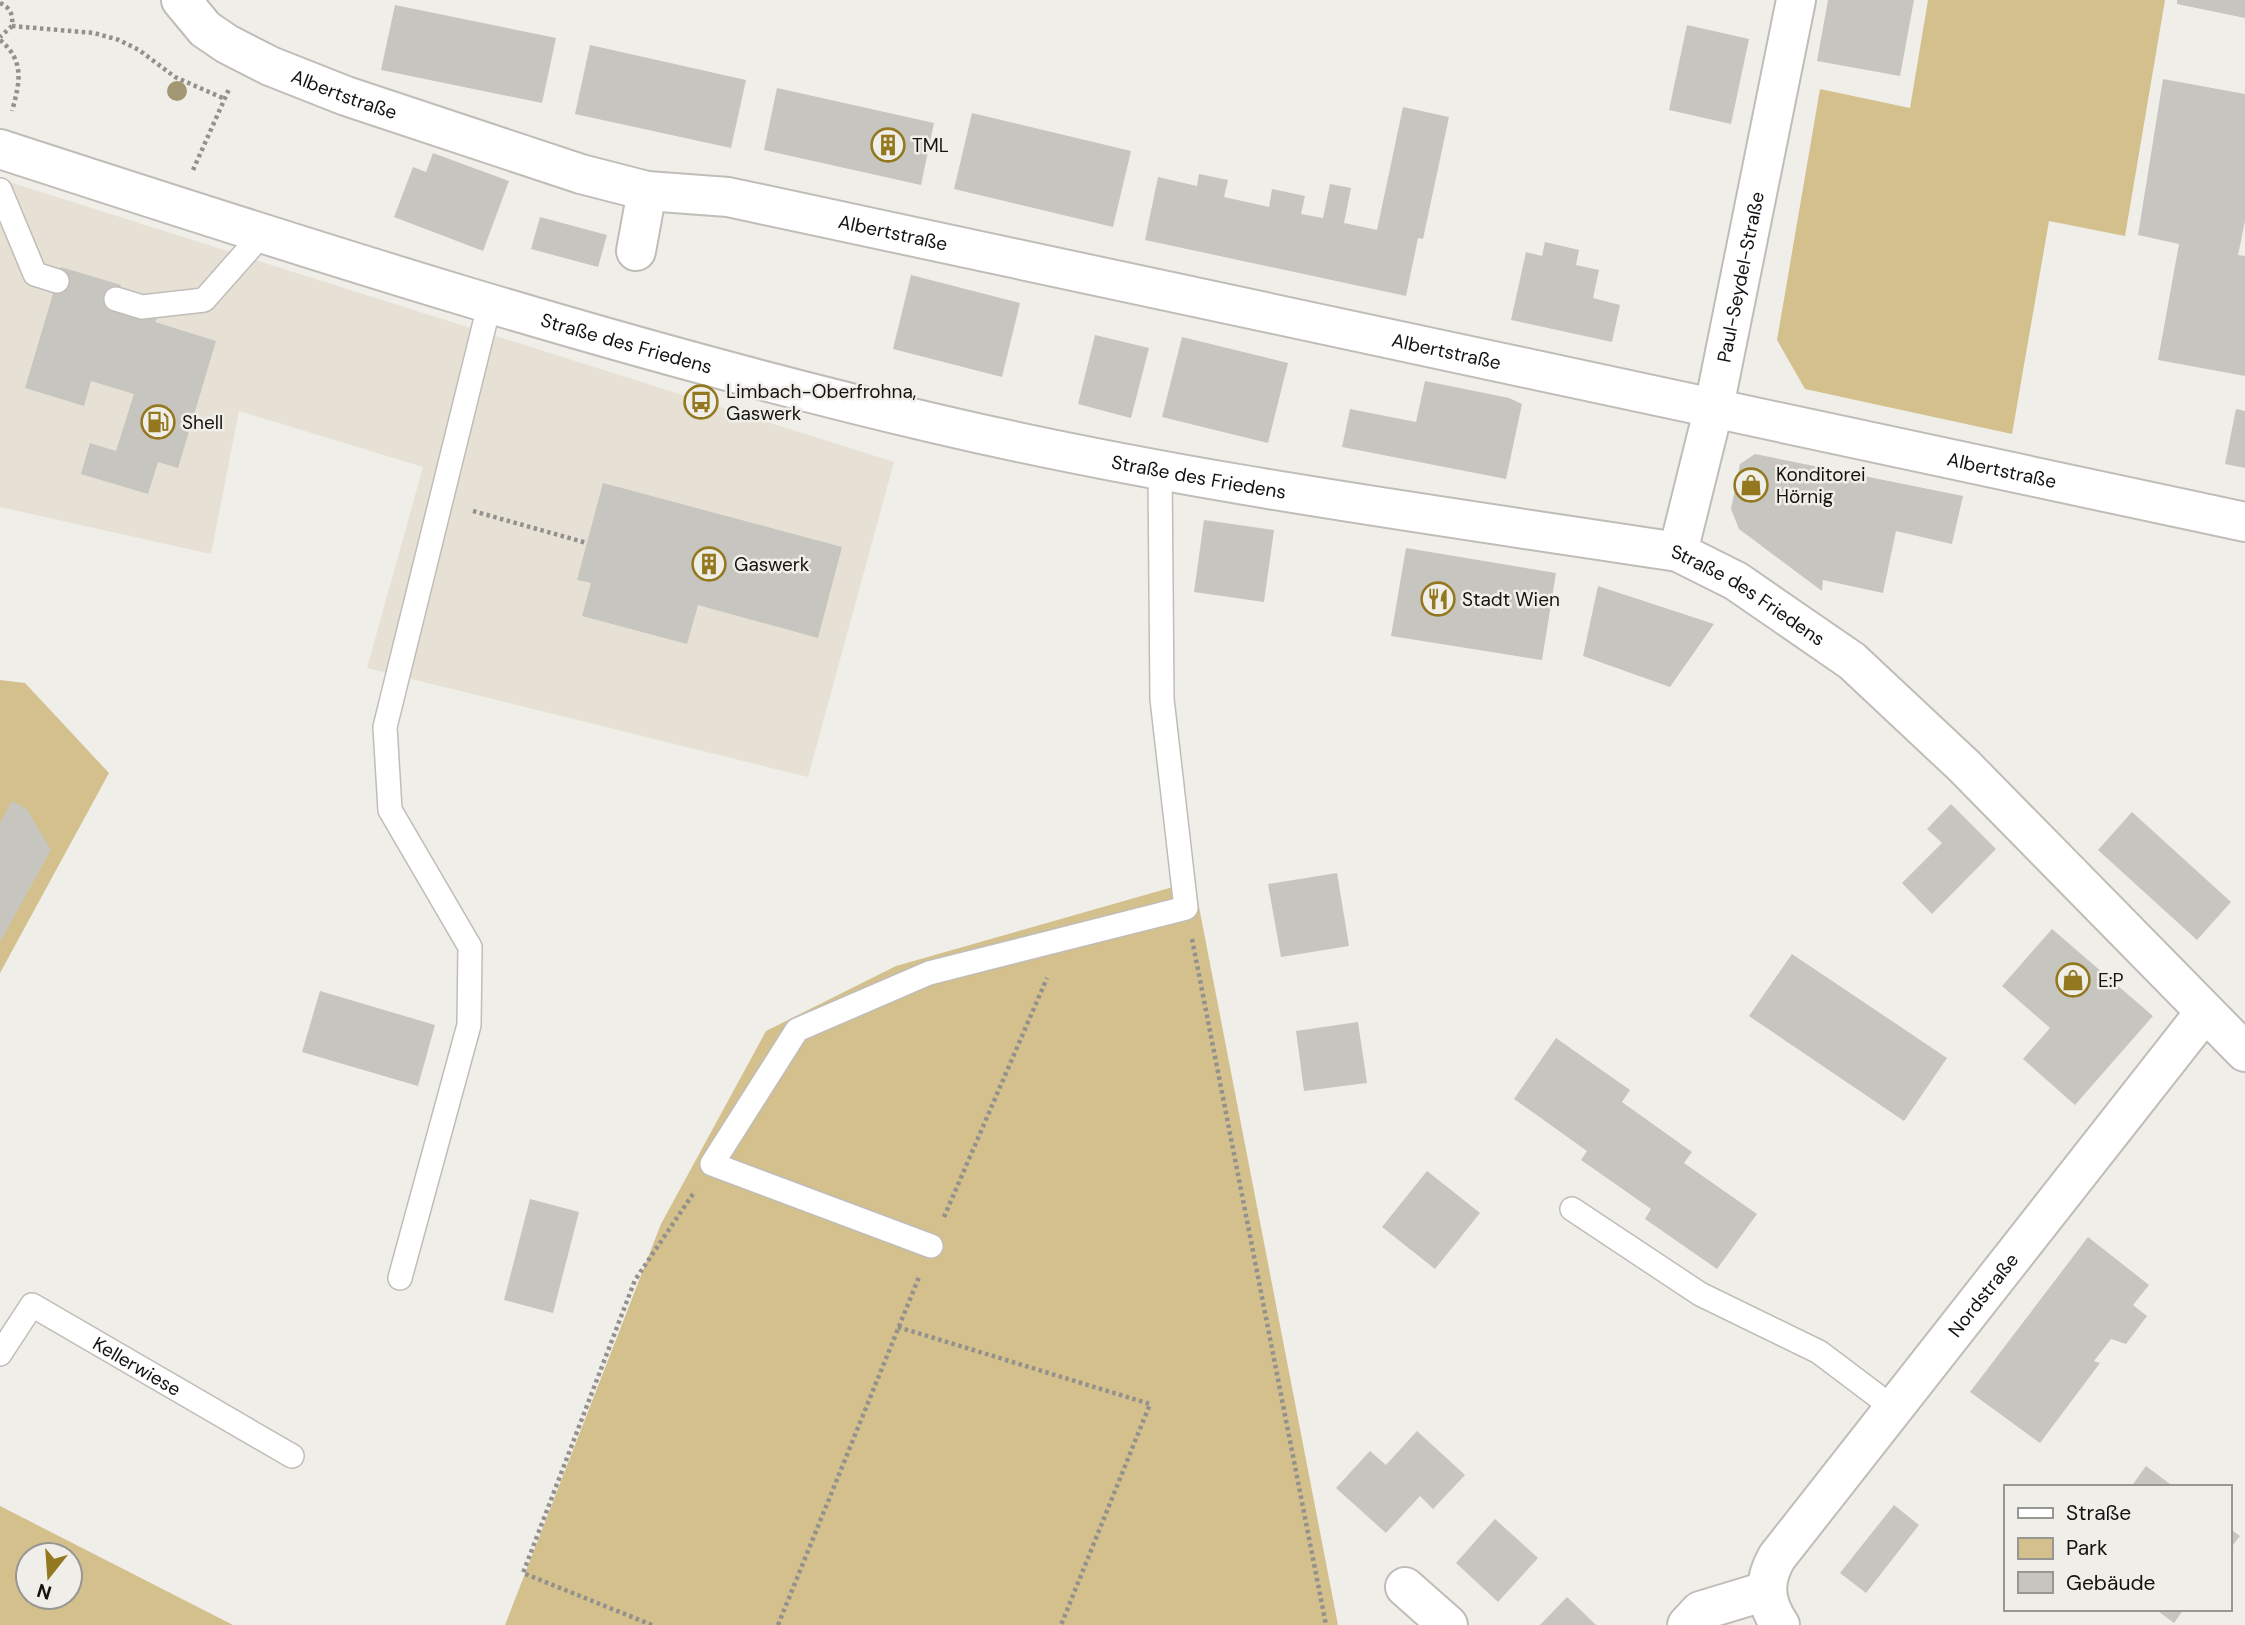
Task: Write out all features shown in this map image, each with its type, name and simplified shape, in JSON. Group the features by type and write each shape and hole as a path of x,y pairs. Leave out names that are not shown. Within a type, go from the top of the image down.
{"street":[{"name":"Albertstraße","path":"180,0 205,29 227,44 324,87 560,168 647,191 728,197 2245,522"},
{"name":"Paul-Seydel-Straße","path":"1678,552 1714,407 1796,0"},
{"name":"Straße des Friedens","path":"1,149 490,302 693,360 932,423 1160,472 1678,552 1736,581 1852,661 1963,765 2245,1052"},
{"path":"636,251 647,191"},
{"name":"Nordstraße","path":"1687,1625 1700,1611 1771,1599 1791,1537 2205,1012"},
{"path":"1405,1587 1448,1625"}],"lane":[{"path":"0,190 35,274 57,281"},
{"path":"116,299 142,307 204,300 264,232"},
{"path":"400,1278 468,1025 470,947 390,810 385,727 490,302"},
{"path":"931,1246 712,1164 797,1030 929,973 1186,908 1162,699 1160,472"},
{"path":"1572,1209 1700,1294 1819,1353 1892,1407"},
{"name":"Kellerwiese","path":"0,1354 32,1305 292,1456"}],"path":[{"path":"0,3 8,6 13,17 12,26 0,38 18,61 21,79 1,149"},
{"path":"12,26 83,32 119,40 139,50 174,77 225,99"},
{"path":"207,139 228,92"},
{"path":"440,502 587,543"},
{"path":"1186,908 1326,1625"},
{"path":"778,1625 931,1246 1065,939"},
{"path":"653,1625 523,1573 635,1280 712,1164"},
{"path":"898,1327 1150,1404 1061,1625"}],"shaded area":[{"path":"0,179 894,462 808,777 367,668 423,467 239,411 211,554 0,507"}],"green space":[{"path":"1928,0 2165,0 2125,236 2049,221 2012,434 1805,389 1777,340 1820,89 1910,108"},
{"path":"0,680 25,683 109,773 0,973"},
{"path":"1194,881 1338,1625 505,1625 661,1224 766,1031 896,966"},
{"path":"0,1506 69,1541 14,1541 14,1611 84,1611 84,1549 233,1625 0,1625"}],"building":[{"path":"1828,0 1914,0 1900,76 1817,61"},
{"path":"2177,0 2245,0 2245,18 2177,4"},
{"path":"395,5 556,38 542,103 381,70"},
{"path":"1687,25 1749,39 1731,124 1669,110"},
{"path":"590,45 746,80 731,148 575,114"},
{"path":"2163,79 2245,94 2245,221 2238,255 2245,256 2245,376 2158,360 2179,244 2138,235"},
{"path":"777,88 934,123 921,185 764,150"},
{"path":"1403,107 1449,117 1423,239 1418,238 1406,296 1145,240 1158,177 1197,186 1199,174 1228,180 1224,197 1269,207 1272,189 1305,196 1301,214 1323,218 1330,184 1351,188 1344,223 1377,230"},
{"path":"972,113 1131,151 1113,227 954,189"},
{"path":"433,153 509,181 483,251 394,217 413,167 426,172"},
{"path":"540,217 607,235 598,267 531,249"},
{"path":"1545,242 1579,250 1576,265 1599,270 1593,298 1620,305 1612,342 1511,320 1526,252 1542,256"},
{"path":"61,267 121,285 115,305 157,318 155,322 216,341 178,468 158,462 148,494 81,474 90,443 116,451 134,394 91,381 84,406 25,388"},
{"path":"911,275 1020,303 1002,377 893,349"},
{"path":"1095,335 1149,348 1131,418 1078,404"},
{"path":"1182,337 1288,363 1268,443 1162,417"},
{"path":"1425,381 1509,398 1522,404 1506,479 1342,447 1350,409 1416,422"},
{"path":"2236,409 2245,411 2245,468 2225,464"},
{"path":"1755,454 1963,496 1952,544 1896,531 1883,593 1823,580 1822,591 1739,529 1731,509 1740,464"},
{"name":"Gaswerk","path":"603,483 842,547 818,638 698,605 687,644 582,616 591,583 577,580"},
{"path":"1204,520 1274,530 1264,602 1194,592"},
{"path":"1406,548 1556,573 1542,660 1391,636"},
{"path":"1598,586 1714,624 1670,687 1583,656"},
{"path":"12,801 27,809 51,850 0,942 0,823"},
{"path":"1951,804 1996,849 1932,914 1902,883 1942,843 1927,829"},
{"path":"2132,812 2231,902 2197,940 2098,850"},
{"path":"1337,873 1349,946 1281,957 1268,884"},
{"path":"2052,929 2153,1016 2075,1105 2023,1059 2050,1028 2002,986"},
{"path":"1792,954 1947,1058 1904,1121 1749,1016"},
{"path":"320,991 435,1025 418,1086 302,1052"},
{"path":"1358,1022 1367,1083 1304,1091 1296,1031"},
{"path":"1556,1038 1630,1090 1622,1102 1692,1152 1684,1163 1757,1214 1717,1269 1645,1219 1651,1209 1581,1160 1587,1151 1514,1099"},
{"path":"1427,1171 1480,1213 1435,1269 1382,1227"},
{"path":"530,1199 579,1212 553,1313 504,1300"},
{"path":"2088,1237 2149,1285 2133,1305 2147,1316 2126,1344 2111,1339 2094,1361 2100,1363 2040,1443 1970,1392"},
{"path":"1417,1431 1465,1475 1433,1509 1420,1496 1386,1533 1336,1488 1370,1451 1386,1465"},
{"path":"2146,1466 2171,1485 2132,1485"},
{"path":"1894,1505 1919,1525 1866,1593 1840,1573"},
{"path":"1495,1519 1538,1558 1498,1602 1456,1563"},
{"path":"2231,1529 2240,1536 2231,1547"},
{"path":"1567,1597 1596,1625 1540,1625"},
{"path":"2158,1611 2183,1611 2174,1623"}],"place":[{"name":"TML","path":"888,145"},
{"name":"Limbach-Oberfrohna, Gaswerk","path":"701,402"},
{"name":"Shell","path":"158,422"},
{"name":"Konditorei Hörnig","path":"1751,485"},
{"name":"Gaswerk","path":"709,564"},
{"name":"Stadt Wien","path":"1438,599"},
{"name":"E:P","path":"2073,980"}]}
